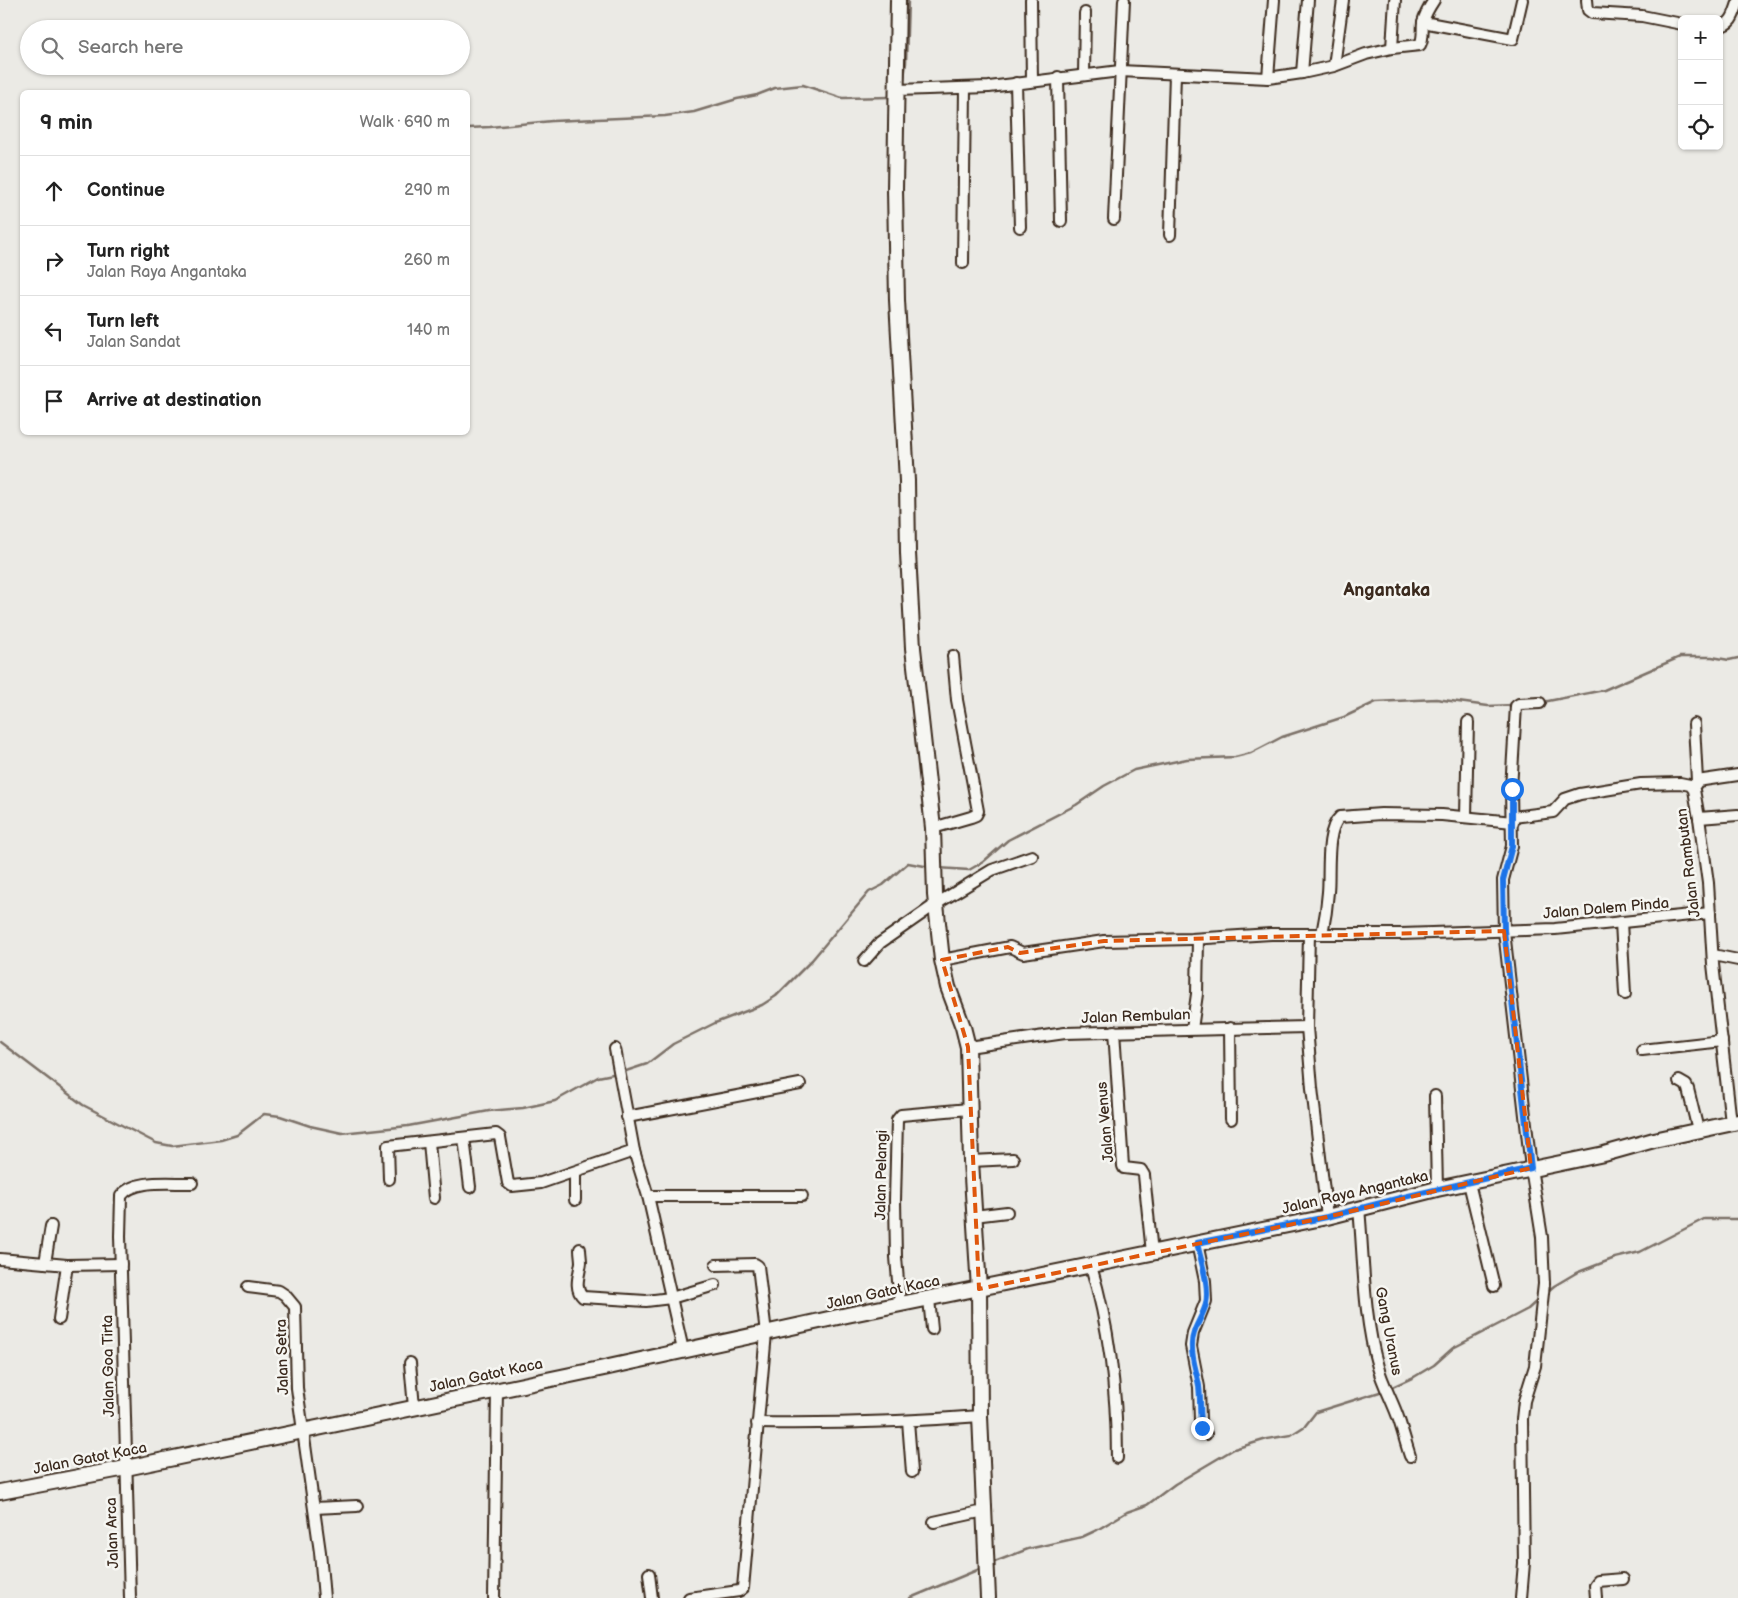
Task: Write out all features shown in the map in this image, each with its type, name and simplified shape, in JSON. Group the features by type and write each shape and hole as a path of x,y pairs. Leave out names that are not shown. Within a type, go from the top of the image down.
{"main road":[{"path":"898,0 895,189 897,300 907,481 907,529 913,648 933,828 936,904 942,960 948,987 963,1027 968,1047 971,1161 979,1289 980,1416 988,1598"},
{"name":"Jalan Raya Angantaka","path":"979,1289 1327,1217 1437,1189 1604,1154 1698,1130 1735,1123"},
{"name":"Jalan Gatot Kaca","path":"0,1492 126,1468 979,1289"}],"street":[{"path":"1031,0 1032,81"},
{"path":"1114,219 1124,0"},
{"path":"1268,78 1274,0"},
{"path":"1302,73 1308,0"},
{"path":"1334,66 1343,0"},
{"path":"1392,48 1395,0"},
{"path":"898,90 989,87 1120,71 1268,78 1302,73 1334,66 1366,54 1392,48 1421,45 1423,22 1434,0"},
{"path":"1423,22 1513,39 1522,0"},
{"path":"1587,0 1588,10 1592,13 1642,16 1678,23"},
{"path":"1723,26 1731,21 1738,3"},
{"path":"1084,75 1085,13"},
{"path":"1170,235 1176,74"},
{"path":"1058,78 1061,221"},
{"path":"1016,83 1020,227"},
{"path":"963,263 965,88"},
{"path":"933,828 971,817 976,815 978,811 957,700 953,656"},
{"path":"1521,1598 1524,1563 1522,1419 1524,1401 1535,1366 1544,1284 1542,1237 1531,1168 1504,930 1503,880 1504,870 1511,853 1516,706 1518,704 1540,703"},
{"path":"1466,816 1468,722"},
{"path":"1694,724 1695,783 1738,775"},
{"name":"Jalan Rambutan","path":"1322,934 1332,837 1334,823 1338,818 1343,816 1381,814 1513,819 1554,812 1565,799 1611,788 1641,784 1695,783 1694,790 1708,883 1722,1040 1735,1123"},
{"path":"1699,818 1738,816"},
{"path":"864,961 880,943 936,904 992,870 1032,856"},
{"name":"Jalan Dalem Pinda","path":"942,960 1008,947 1023,952 1104,941 1198,939 1271,934 1401,934 1555,929 1710,913"},
{"path":"1621,922 1626,994"},
{"path":"1309,934 1307,1027 1327,1217"},
{"path":"1192,1029 1197,994 1198,939"},
{"path":"1713,955 1738,960"},
{"name":"Jalan Rembulan","path":"968,1047 1065,1033 1307,1027"},
{"path":"1230,1028 1231,1119"},
{"name":"Jalan Venus","path":"1114,1031 1123,1166 1124,1168 1141,1170 1144,1175 1152,1253"},
{"path":"1642,1050 1722,1040"},
{"path":"615,1049 634,1151 648,1196 683,1350"},
{"path":"1679,1081 1686,1085 1688,1089 1698,1130"},
{"path":"627,1117 800,1084"},
{"path":"1435,1096 1437,1189"},
{"name":"Jalan Pelangi","path":"900,1305 895,1210 897,1120 901,1116 970,1109"},
{"path":"389,1179 387,1146 498,1135 500,1137 508,1183 512,1186 541,1183 634,1151"},
{"path":"464,1138 470,1187"},
{"path":"429,1142 434,1198"},
{"path":"971,1161 1014,1159"},
{"path":"575,1172 575,1200"},
{"name":"Jalan Goa Tirta","path":"126,1468 120,1200 122,1193 133,1186 142,1184 192,1183"},
{"path":"1469,1183 1494,1286"},
{"path":"648,1196 802,1196"},
{"name":"Gang Uranus","path":"1359,1208 1364,1290 1376,1358 1399,1419 1410,1456"},
{"path":"974,1216 1008,1212"},
{"path":"45,1263 51,1226"},
{"path":"1197,1243 1205,1280 1206,1301 1193,1333 1192,1357 1199,1387 1200,1420 1206,1434"},
{"path":"580,1249 581,1261 578,1282 580,1295 584,1297 634,1301 671,1298 715,1285"},
{"path":"0,1259 67,1265 121,1264"},
{"path":"689,1598 736,1591 743,1588 766,1333 758,1266 754,1264 716,1265"},
{"path":"59,1319 67,1265"},
{"path":"1091,1266 1099,1291 1111,1356 1115,1393 1117,1458"},
{"name":"Jalan Setra","path":"248,1287 279,1291 295,1307 295,1362 324,1598"},
{"path":"929,1299 932,1329"},
{"path":"410,1363 414,1407"},
{"path":"494,1598 497,1390"},
{"path":"757,1423 828,1424 980,1416"},
{"path":"908,1421 912,1472"},
{"name":"Jalan Arca","path":"126,1468 130,1598"},
{"path":"314,1508 358,1506"},
{"path":"934,1522 984,1510"},
{"path":"649,1574 652,1598"},
{"path":"1596,1598 1595,1585 1598,1580 1623,1579"}],"highlighted area":[{"path":"1504,931 1531,1168 1327,1217 979,1289 968,1047 942,960 1008,947 1020,953 1104,941"}],"waterway":[{"path":"903,85 906,63 908,0"},
{"path":"470,128 552,121 665,116 694,112 757,95 775,88 803,85 842,98 891,97"},
{"path":"1543,702 1604,690 1680,657 1712,657 1729,660 1738,658"},
{"path":"938,868 969,870 983,862 1008,840 1076,805 1104,786 1134,770 1187,759 1235,757 1251,753 1282,737 1344,717 1376,702 1436,699 1488,706 1513,705"},
{"path":"623,1072 647,1064 673,1044 715,1023 762,1005 776,996 812,960 869,892 883,885 908,863 930,867"},
{"path":"0,1042 83,1105 156,1143 172,1146 221,1140 237,1135 264,1114 280,1116 310,1126 342,1133 408,1126 489,1111 523,1108 555,1101 598,1077 618,1073"},
{"path":"1547,1292 1576,1273 1615,1258 1640,1252 1704,1219 1738,1219"},
{"path":"1388,1389 1414,1377 1434,1365 1453,1348 1528,1309 1539,1299"},
{"path":"992,1563 1028,1549 1082,1537 1127,1512 1147,1505 1175,1484 1234,1449 1267,1439 1291,1435 1305,1426 1316,1412 1383,1391"},
{"path":"910,1598 982,1568"}],"district":[{"name":"Angantaka","path":"1387,590"}],"route":[{"path":"1202,1428 1198,1378 1192,1357 1193,1333 1206,1305 1205,1280 1197,1243 1327,1217 1531,1168 1504,930 1503,880 1504,870 1512,846 1512,789"}]}
